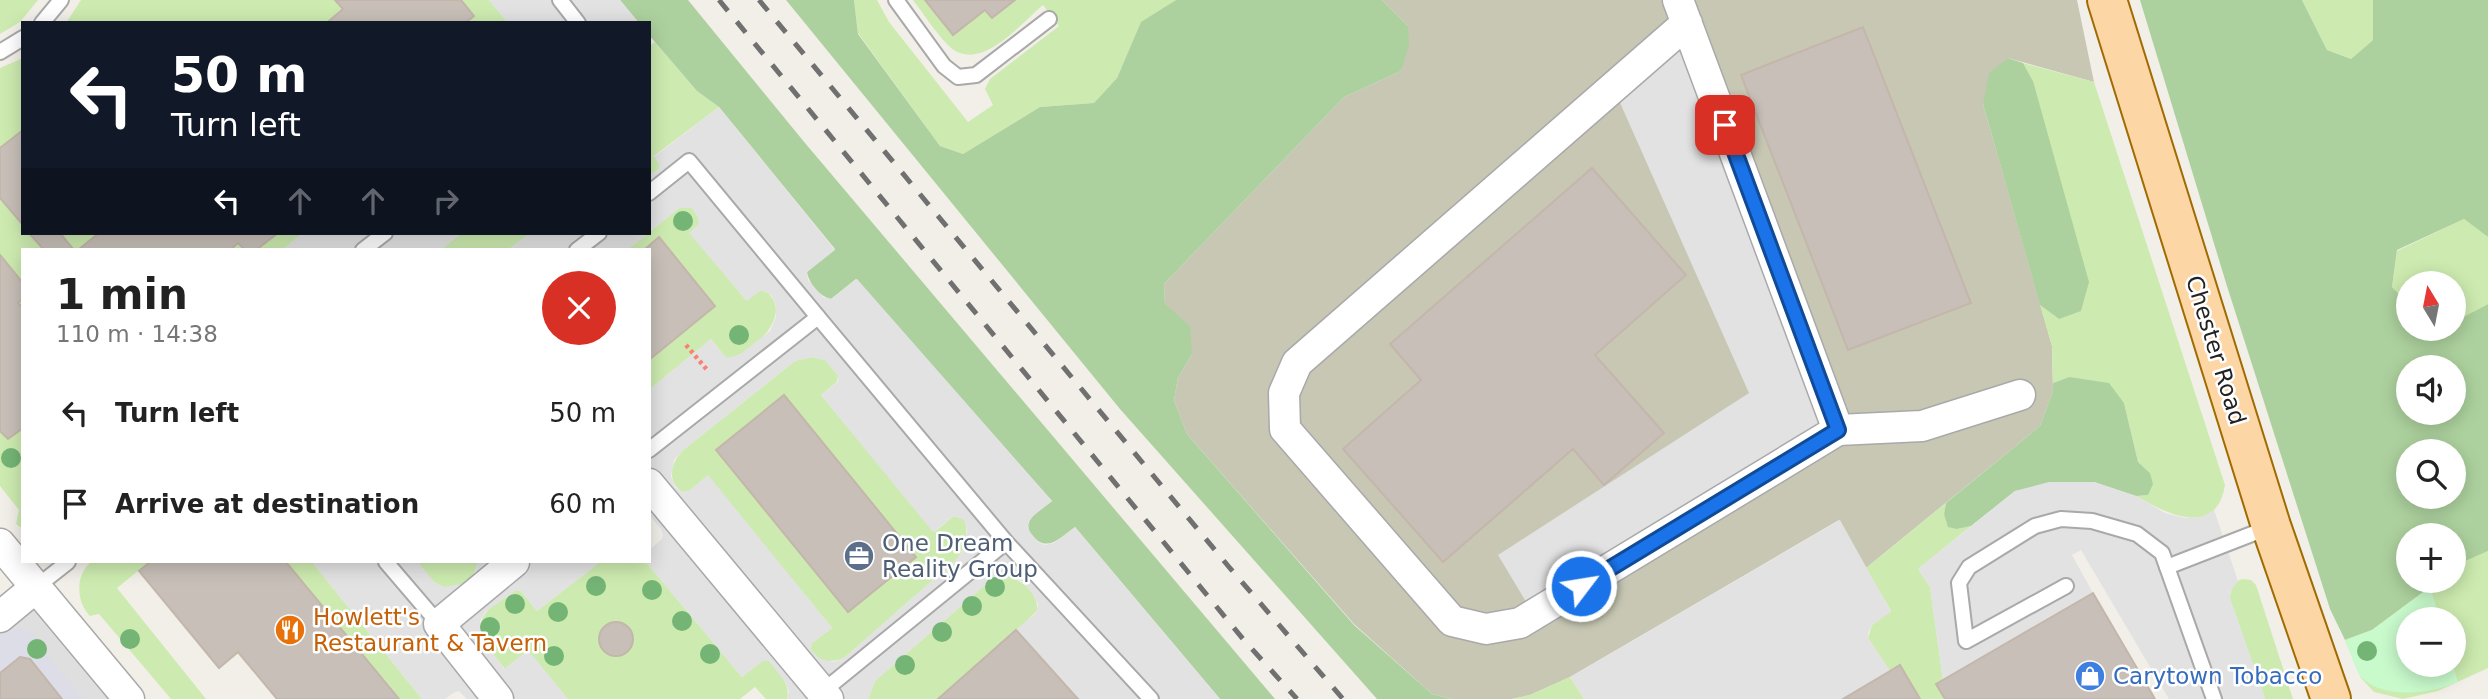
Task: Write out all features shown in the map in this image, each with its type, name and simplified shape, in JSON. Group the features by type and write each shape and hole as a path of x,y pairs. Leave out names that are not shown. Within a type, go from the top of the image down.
{"main road":[{"name":"Chester Road","path":"2107,0 2271,527 2331,699"}],"street":[{"path":"1838,430 1682,12 1297,363 1284,393 1285,429 1452,621 1486,629 1520,624 1838,430 1922,426 2020,395"},
{"path":"651,486 821,697"},
{"path":"0,544 129,699"},
{"path":"498,699 439,624 513,563"},
{"path":"0,617 35,588"}],"lane":[{"path":"44,21 61,0"},
{"path":"560,0 576,21"},
{"path":"896,0 944,66 958,77 976,75 1049,19"},
{"path":"0,52 21,39"},
{"path":"651,191 689,161 1006,542 1151,699"},
{"path":"366,248 383,235"},
{"path":"580,248 596,235"},
{"path":"651,448 818,317"},
{"path":"2066,586 1966,642 1959,583 1969,567 2035,526 2061,519 2092,521 2137,534 2162,553 2214,699"},
{"path":"2167,567 2271,527"},
{"path":"821,697 1006,542"},
{"path":"35,588 67,563"},
{"path":"387,563 439,624"}],"shaded area":[{"path":"489,0 620,0 637,21 506,21"},
{"path":"1382,0 2077,0 2094,82 2008,58 1983,104 2052,346 2053,391 2040,426 1866,568 1839,520 1570,677 1530,695 1512,699 1452,699 1432,694 1354,624 1187,434 1174,400 1178,378 1192,354 1165,304 1164,284 1344,97 1401,71 1408,26"},
{"path":"1687,23 1838,430 1534,615 1498,555 1749,393 1613,87"},
{"path":"719,107 835,250 807,272 808,280 823,297 831,299 857,279 1052,501 1028,523 1029,531 1038,542 1045,545 1054,543 1075,527 1220,699 1078,699 1016,630 1037,612 1038,604 1022,581 1010,577 995,578 985,585 875,681 868,699 787,699 789,692 786,683 769,661 762,661 742,677 647,563 651,563 651,548 663,535 651,517 651,388 711,339 726,358 739,355 770,331 776,317 776,305 772,296 765,291 760,291 747,301 689,233 699,224 692,208 679,208 651,230 651,175 659,169 659,163 654,157","holes":["812,357 825,360 838,375 838,382 821,395 933,532 954,516 965,520 967,532 965,546 957,559 844,658 833,662 820,659 810,649 812,643 832,628 708,475 689,491 682,492 675,487 671,476 674,460 683,450 795,361"]},
{"path":"301,235 459,235 443,248 284,248"},
{"path":"527,235 646,235 630,248 511,248"},
{"path":"2049,482 2094,482 2136,496 2165,513 2184,518 2202,517 2214,510 2238,581 2230,592 2230,599 2265,699 2169,699 2081,550 2072,555 2093,593 1943,680 1930,587 1918,569 2015,491"},
{"path":"1840,520 1891,612 1872,625 1868,633 1868,638 1890,671 1843,699 1584,699 1570,677"},
{"path":"313,563 419,563 434,582 444,587 461,584 476,573 477,563 599,563 537,611 521,591 517,590 485,612 480,621 483,640 504,669 528,650 568,699 467,699 459,691 445,699 422,699"},
{"path":"35,589 127,699 0,699 0,617"},
{"path":"20,629 32,633 44,644 47,655 84,699 62,699 30,659 20,657 0,673 0,634"}],"green space":[{"path":"0,0 38,0 20,22 0,34"},
{"path":"81,0 489,0 506,21 67,21"},
{"path":"620,0 688,0 805,143 1275,699 1220,699 1075,527 1049,543 1038,541 1032,535 1028,528 1030,520 1052,501 856,279 831,299 815,289 807,272 835,249 719,107 697,91 651,37 651,21 637,21"},
{"path":"786,0 854,0 858,34 940,146 963,154 1040,107 1094,103 1117,78 1141,22 1176,0 1382,0 1408,26 1409,45 1401,71 1344,97 1164,284 1165,304 1190,326 1192,354 1178,378 1174,400 1187,434 1354,625 1432,694 1452,699 1377,699 1120,409"},
{"path":"854,0 877,0 889,22 968,122 993,105 985,89 990,79 1059,26 1043,5 998,44 972,55 959,53 942,39 913,0 1176,0 1141,23 1117,78 1094,103 1040,107 963,154 940,146 858,33"},
{"path":"2140,0 2302,0 2327,50 2351,59 2373,40 2373,0 2488,0 2488,237 2464,219 2397,250 2392,287 2396,291 2396,341 2466,341 2466,316 2488,304 2488,551 2466,561 2466,523 2396,523 2396,593 2422,593 2403,607 2396,607 2396,612 2372,630 2345,640 2330,609 2226,283"},
{"path":"2302,0 2373,0 2373,40 2351,59 2327,50"},
{"path":"655,42 697,91 719,107 654,156 659,163 659,169 651,175 651,45"},
{"path":"2008,58 2023,63 2033,81 2089,282 2081,311 2059,319 2040,305 1983,104 1989,73"},
{"path":"21,59 21,235 301,235 284,248 21,248 21,528 16,524 19,510 0,486 0,68"},
{"path":"2023,63 2094,82 2225,485 2220,502 2212,512 2201,517 2175,515 2136,496 2148,495 2150,473 2138,462 2124,403 2069,377 2053,383 2052,346 2040,305 2059,319 2033,81"},
{"path":"679,208 692,208 699,224 690,233 746,300 764,291 770,295 775,305 775,315 764,336 745,352 726,358 711,339 651,388 651,248 629,248 646,235 651,235 651,231"},
{"path":"2464,219 2488,237 2488,304 2466,316 2466,271 2396,271 2396,291 2392,287 2397,251"},
{"path":"459,235 527,235 511,248 443,248"},
{"path":"812,357 825,360 838,375 837,382 821,395 934,532 954,516 965,520 966,531 964,545 957,559 844,658 834,661 817,657 810,649 812,643 832,628 708,476 689,491 682,492 672,477 673,466 683,450 795,361"},
{"path":"2069,377 2109,383 2124,403 2138,462 2150,473 2153,484 2148,495 2136,496 2094,482 2015,491 1971,526 1957,529 1948,527 1944,514 1946,503 2040,426 2053,391 2053,383"},
{"path":"1946,503 1944,514 1957,529 1971,526 1918,569 1930,587 1943,680 1936,684 1945,699 1920,699 1890,671 1868,638 1872,625 1891,611 1866,568"},
{"path":"2488,551 2488,668 2438,691 2403,699 2374,692 2361,678 2345,640 2372,630 2396,612 2396,677 2466,677 2466,607 2403,607 2422,593 2466,593 2466,561"},
{"path":"90,563 313,563 422,699 277,699 239,653 219,668 138,571 117,588 206,699 171,699 99,614 90,616 85,610 79,589 86,567"},
{"path":"419,563 477,563 470,578 453,587 441,586 428,576"},
{"path":"599,563 647,563 742,677 762,661 769,661 785,683 787,699 766,699 755,687 740,699 568,699 528,651 505,669 483,637 481,621 485,613 517,590 521,591 537,611"},
{"path":"1010,577 1030,590 1037,605 1037,611 1017,630 1078,699 868,699 875,681 985,585 995,578"},
{"path":"2242,579 2251,580 2256,585 2293,699 2265,699 2230,599 2236,582"},
{"path":"2422,593 2432,593 2436,607 2403,607"},
{"path":"2396,612 2396,677 2457,677 2458,682 2420,692 2392,691 2369,683 2360,676 2345,640 2372,630"},
{"path":"1570,677 1584,699 1512,699 1530,695"}],"building":[{"path":"335,0 461,0 474,16 468,21 329,21 343,9"},
{"path":"925,0 1015,0 992,18 985,10 953,35"},
{"path":"1863,27 1971,303 1848,350 1741,75"},
{"path":"21,132 21,223 0,198 0,148"},
{"path":"1592,168 1686,275 1595,355 1664,433 1604,485 1573,449 1443,562 1343,449 1421,380 1390,344"},
{"path":"31,235 62,235 72,248 42,248"},
{"path":"97,235 275,235 259,248 243,248 238,243 232,248 80,248"},
{"path":"659,237 715,306 651,358 651,248 646,248"},
{"path":"0,255 21,281 21,301 18,303 21,306 21,429 8,439 0,431"},
{"path":"784,395 916,557 848,612 716,450"},
{"path":"149,563 287,563 399,699 277,699 238,652 219,668 139,571"},
{"path":"2093,593 2155,699 1945,699 1936,684"},
{"path":"616,622 628,627 633,639 628,651 616,656 604,651 599,639 604,627"},
{"path":"1016,630 1078,699 938,699"},
{"path":"20,657 30,659 62,699 0,699 0,673"},
{"path":"1900,665 1920,699 1843,699 1890,671"}],"railway":[{"path":"719,0 1243,639 1297,699"},
{"path":"759,0 1229,567 1343,699"}],"place":[{"name":"One Dream Reality Group","path":"859,556"},
{"name":"Howlett's Restaurant & Tavern","path":"290,630"},
{"name":"Carytown Tobacco","path":"2090,676"}],"route":[{"path":"1581,586 1838,430 1725,125"}]}
